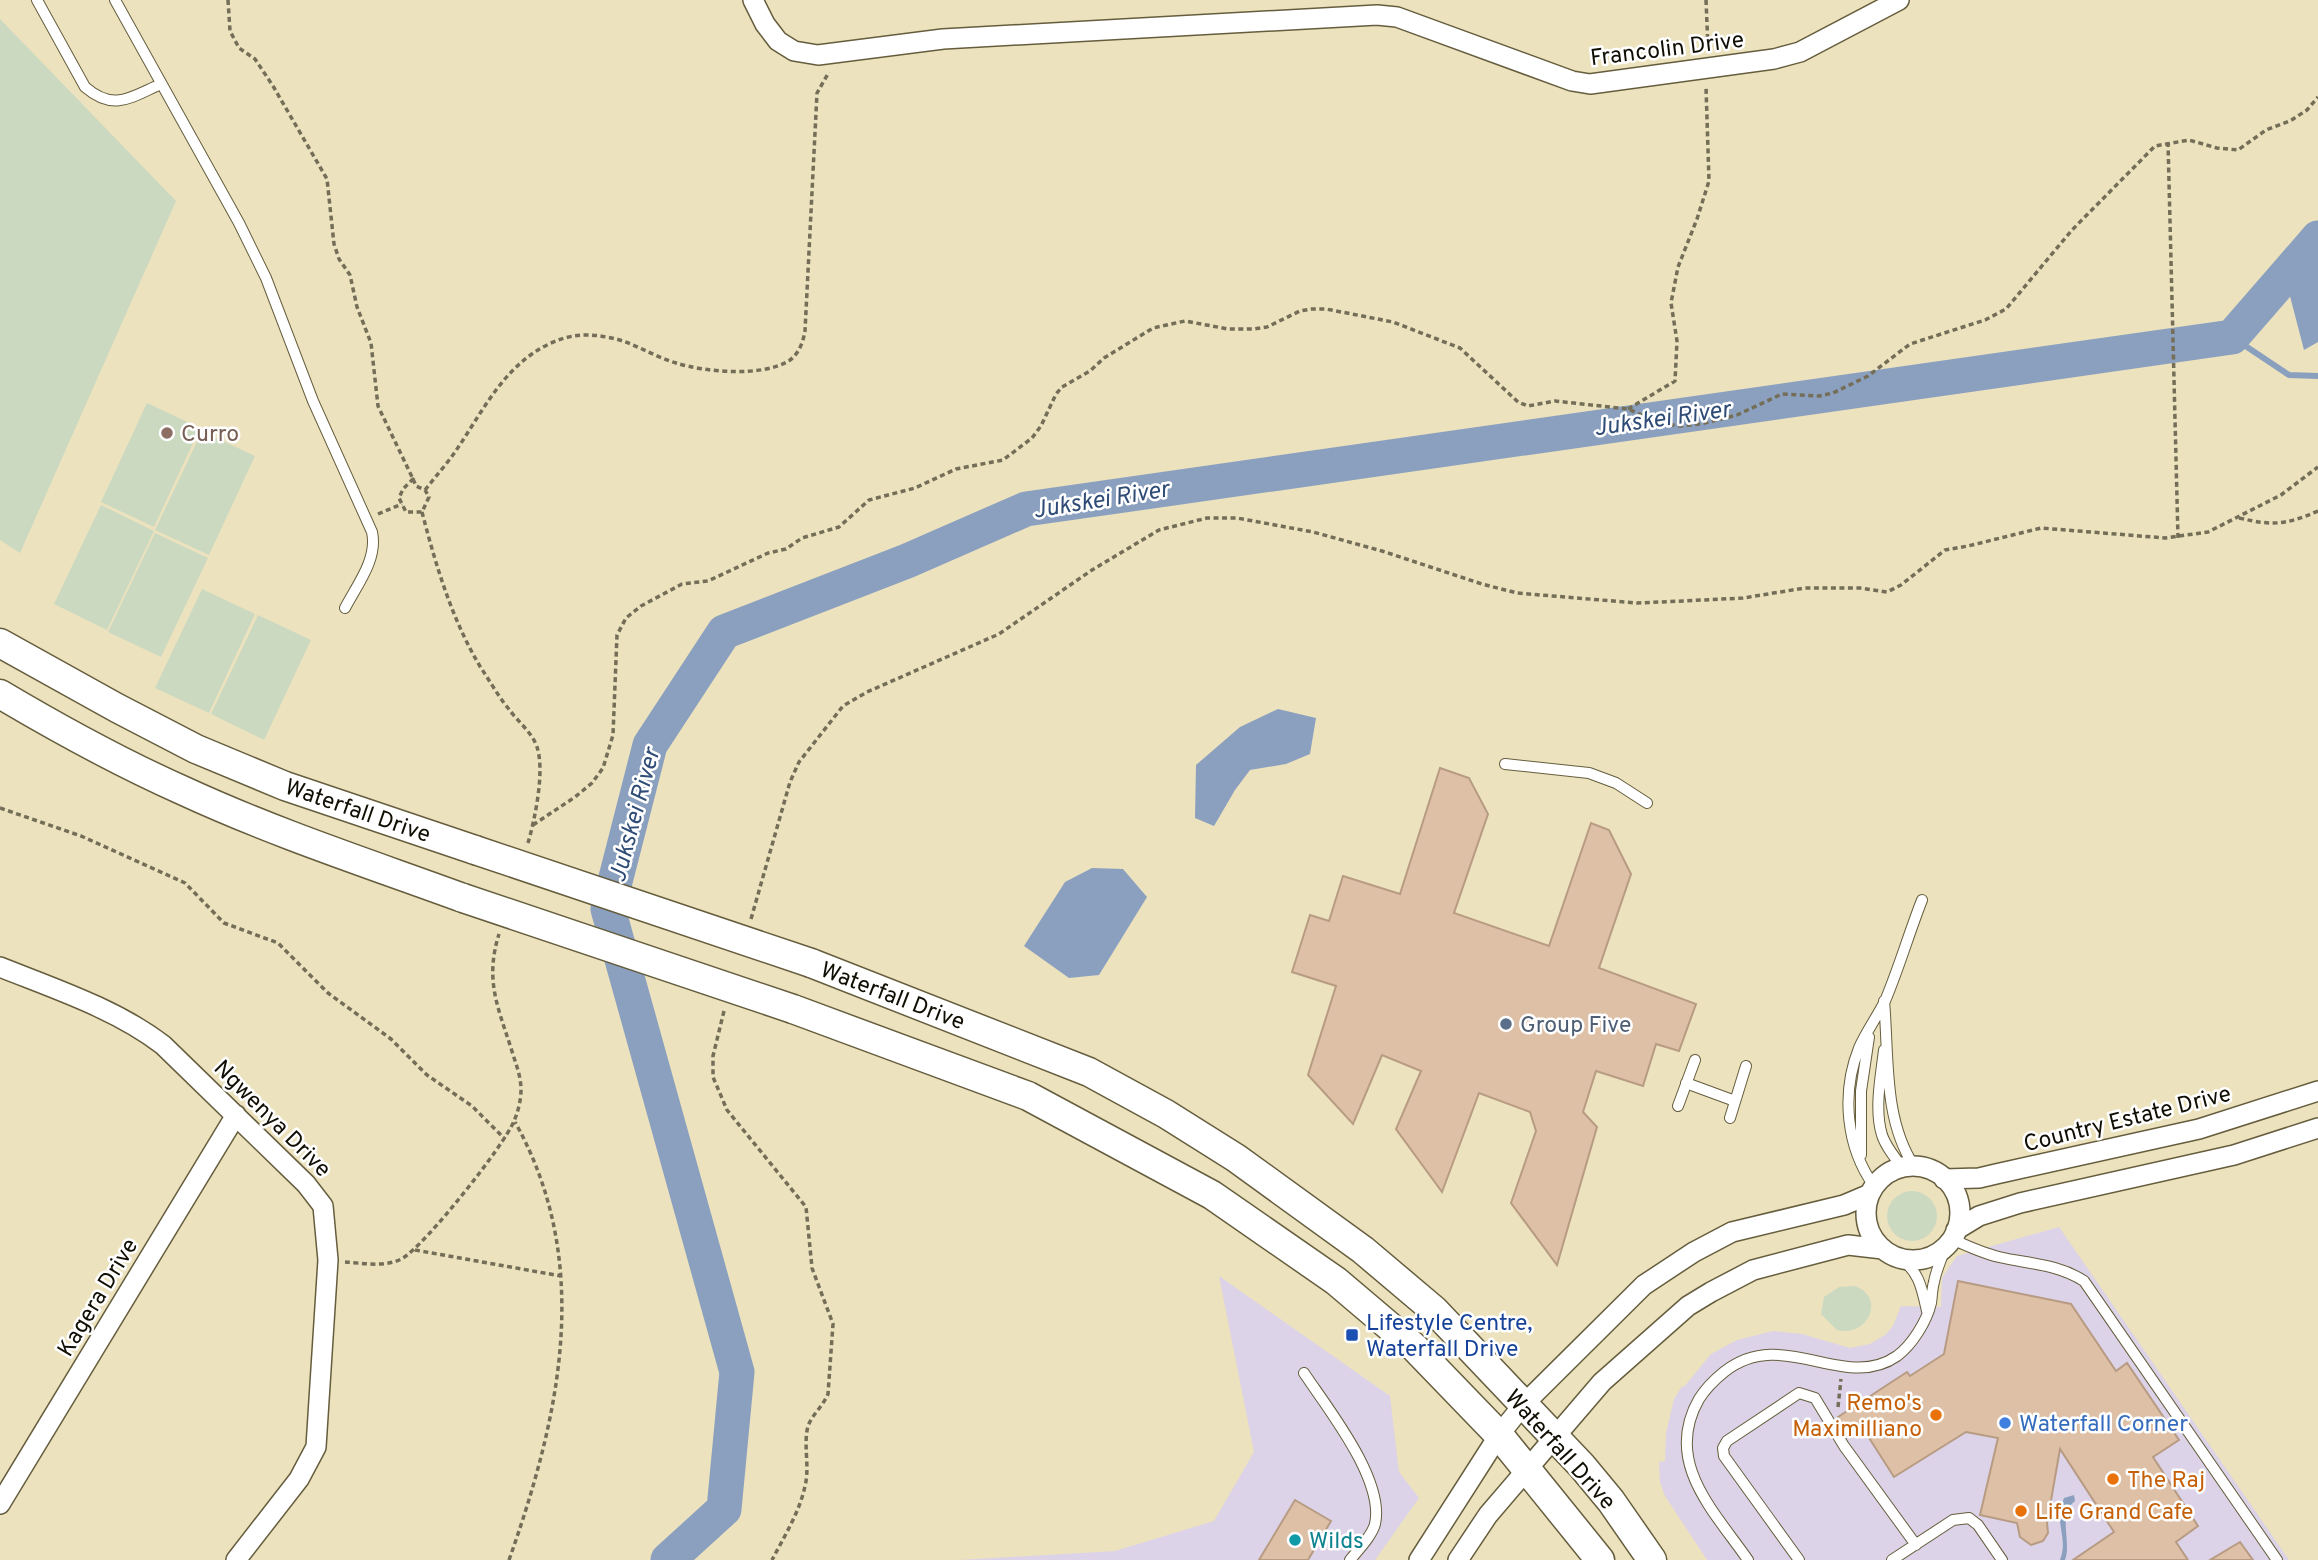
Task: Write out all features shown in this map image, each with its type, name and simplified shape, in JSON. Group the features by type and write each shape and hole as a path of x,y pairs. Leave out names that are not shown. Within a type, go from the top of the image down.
{"main road":[{"name":"Waterfall Drive","path":"0,643 196,748 285,786 811,963 1089,1072 1166,1114 1236,1158 1363,1250 1434,1310 1611,1501 1652,1560"},
{"name":"Waterfall Drive","path":"0,694 42,719 183,791 289,835 463,898 793,1009 1028,1096 1212,1195 1336,1281 1415,1348 1499,1435 1600,1560"}],"street":[{"name":"Francolin Drive","path":"753,0 765,24 783,46 794,51 818,55 979,36 1377,15 1397,17 1572,81 1590,84 1774,59 1800,52 1899,0"},
{"name":"Ngwenya Drive","path":"0,967 101,1010 149,1035 317,1195 324,1213 328,1260 316,1447 309,1465 236,1560"},
{"name":"Country Estate Drive","path":"1944,1179 1979,1178 2162,1138 2318,1091"},
{"name":"Kagera Drive","path":"0,1504 236,1115"},
{"path":"1458,1560 1488,1515 1602,1382 1678,1315 1710,1292 1753,1270 1848,1245 1924,1259 1979,1216 2020,1203 2234,1155 2318,1128"},
{"path":"1419,1560 1499,1435 1523,1405 1644,1285 1693,1252 1732,1232 1844,1205 1872,1190 1887,1174 1908,1167 1934,1171 1953,1189 1959,1216 1951,1239"},
{"path":"1872,1190 1866,1209 1867,1223 1873,1237 1891,1253"}],"lane":[{"path":"37,0 85,87 96,96 120,102 161,84"},
{"path":"115,0 239,223 265,278 313,401 366,519 374,542 373,550 345,608"},
{"path":"1505,764 1589,773 1616,783 1647,803"},
{"path":"1872,1190 1862,1169 1850,1122 1848,1092 1852,1069 1884,1001 1922,900"},
{"path":"1884,1001 1886,1025 1879,1095 1880,1128 1886,1143 1908,1167"},
{"path":"1678,1105 1695,1060"},
{"path":"1730,1118 1746,1066"},
{"path":"1686,1083 1735,1101"},
{"path":"1748,1560 1690,1471 1688,1430 1694,1408 1705,1389 1734,1364 1758,1354 1781,1354 1842,1367 1862,1367 1896,1357 1908,1345 1927,1315 1934,1280 1951,1239 1977,1251 2063,1269 2084,1281 2277,1560"},
{"path":"1891,1253 1914,1270 1919,1279 1927,1315"},
{"path":"1304,1374 1344,1430 1374,1493 1377,1510 1374,1527 1350,1560"},
{"path":"1799,1560 1724,1456 1723,1448 1727,1441 1799,1393 1815,1398 1844,1446 1916,1545"},
{"path":"1892,1560 1953,1520 1969,1518 1978,1525 2003,1560"}],"path":[{"path":"228,0 230,31 239,48 255,59 327,179 334,244 339,259 350,275 357,307 371,343 378,406 413,479 416,486 425,489 429,497 422,512 405,512 399,498 403,489 413,479"},
{"path":"1628,409 1675,381 1677,341 1671,303 1678,267 1709,181 1706,0"},
{"path":"425,489 454,453 493,392 523,360 549,344 577,334 608,337 676,363 721,371 767,368 788,361 803,345 805,331 817,93 841,53"},
{"path":"533,825 575,797 592,783 603,768 613,735 617,635 626,618 641,606 682,584 708,581 768,553 786,549 802,538 839,527 869,500 915,488 956,468 1003,460 1032,438 1062,387 1153,328 1185,321 1228,329 1254,329 1267,327 1300,311 1326,309 1393,323 1460,348 1518,402 1528,405 1555,401 1628,409 1660,423 1680,426 1701,424 1737,415 1782,394 1819,396 1833,393 1868,376 1910,344 1996,316 2014,302 2072,230 2155,146 2189,140 2238,150 2266,130 2290,121 2307,110 2318,97"},
{"path":"2168,142 2178,538"},
{"path":"747,931 790,782 799,762 843,706 867,691 999,634 1124,550 1159,530 1178,524 1207,517 1237,517 1265,522 1382,551 1517,593 1637,603 1743,598 1805,588 1860,588 1886,592 1894,590 1945,550 2041,528 2178,538 2208,532 2281,495 2318,467"},
{"path":"366,519 402,504"},
{"path":"2237,518 2267,525 2293,522 2318,511"},
{"path":"0,808 81,836 185,883 224,923 278,943 328,993 391,1038 427,1075 472,1106 505,1139"},
{"path":"725,1009 713,1056 713,1077 717,1090 727,1110 806,1207 812,1268 833,1324 828,1394 807,1431 805,1486 790,1525 772,1560"},
{"path":"509,1560 526,1512 550,1417 563,1329 556,1232 544,1184 530,1149 514,1121"},
{"path":"414,1250 561,1276"},
{"path":"1842,1367 1837,1418 1850,1439 1844,1446"}],"shaded area":[{"name":"Waterfall Corner","path":"2059,1227 2289,1560 1707,1560 1665,1496 1660,1482 1659,1462 1665,1461 1666,1433 1674,1399 1711,1354 1737,1340 1773,1331 1802,1334 1850,1348 1870,1344 1885,1335 1893,1326 1901,1306 1941,1307 1942,1278 1957,1256"},
{"name":"Wilds","path":"1219,1276 1390,1396 1399,1472 1419,1498 1375,1560 959,1560 1115,1551 1214,1521 1254,1452"}],"green space":[{"path":"0,19 176,201 20,553 0,540"},
{"path":"147,403 200,428 154,527 101,502"},
{"path":"202,431 255,456 209,555 155,530"},
{"path":"101,505 154,531 107,630 54,604"},
{"path":"155,533 208,558 161,657 108,632"},
{"path":"202,589 255,614 209,713 155,688"},
{"path":"258,615 311,640 264,740 211,714"},
{"path":"1912,1191 1930,1198 1937,1216 1930,1234 1912,1241 1894,1234 1887,1216 1894,1198"},
{"path":"1855,1286 1870,1299 1869,1316 1857,1328 1837,1330 1821,1314 1824,1297 1839,1287"}],"water":[{"path":"2318,253 2318,342 2304,350 2285,277"},
{"path":"1278,709 1316,718 1310,754 1286,764 1250,770 1214,826 1195,818 1196,765 1240,727"},
{"path":"1092,868 1123,869 1147,897 1099,975 1069,978 1024,946 1065,882"},
{"path":"2074,1495 2075,1501 2067,1513 2066,1521 2067,1553 2065,1560 2060,1560 2063,1544 2061,1507 2064,1498"}],"building":[{"name":"Group Five","path":"1440,768 1469,778 1488,814 1454,913 1549,946 1591,823 1609,830 1631,874 1599,968 1696,1004 1679,1051 1656,1044 1643,1086 1596,1071 1583,1112 1597,1127 1557,1265 1511,1203 1536,1131 1530,1112 1479,1093 1442,1192 1396,1129 1421,1071 1382,1055 1353,1124 1308,1075 1336,986 1292,972 1310,915 1329,921 1343,876 1400,894"},
{"name":"Waterfall Corner","path":"1958,1281 2071,1304 2116,1371 2127,1363 2179,1440 2153,1457 2198,1526 2176,1542 2188,1560 2073,1560 2114,1532 2060,1449 2047,1523 2048,1533 2043,1541 2031,1545 2020,1537 2017,1523 1980,1515 1998,1438 1966,1432 1894,1477 1864,1430 1851,1438 1838,1417 1907,1372 1910,1376 1944,1354"},
{"name":"Wilds","path":"1295,1500 1331,1521 1308,1560 1259,1560"},
{"path":"2240,1542 2253,1560 2210,1560"}],"waterway":[{"name":"Jukskei River","path":"668,1560 724,1509 737,1372 608,909 650,745 724,632 907,561 1026,509 2232,337 2318,238"},
{"path":"2232,337 2289,375 2318,376"}],"place":[{"name":"Curro","path":"167,433"},
{"name":"Group Five","path":"1506,1024"},
{"name":"Lifestyle Centre, Waterfall Drive","path":"1352,1335"},
{"name":"Remo's Maximilliano","path":"1936,1415"},
{"name":"Waterfall Corner","path":"2005,1423"},
{"name":"The Raj","path":"2113,1479"},
{"name":"Life Grand Cafe","path":"2021,1511"},
{"name":"Wilds","path":"1295,1540"}]}
